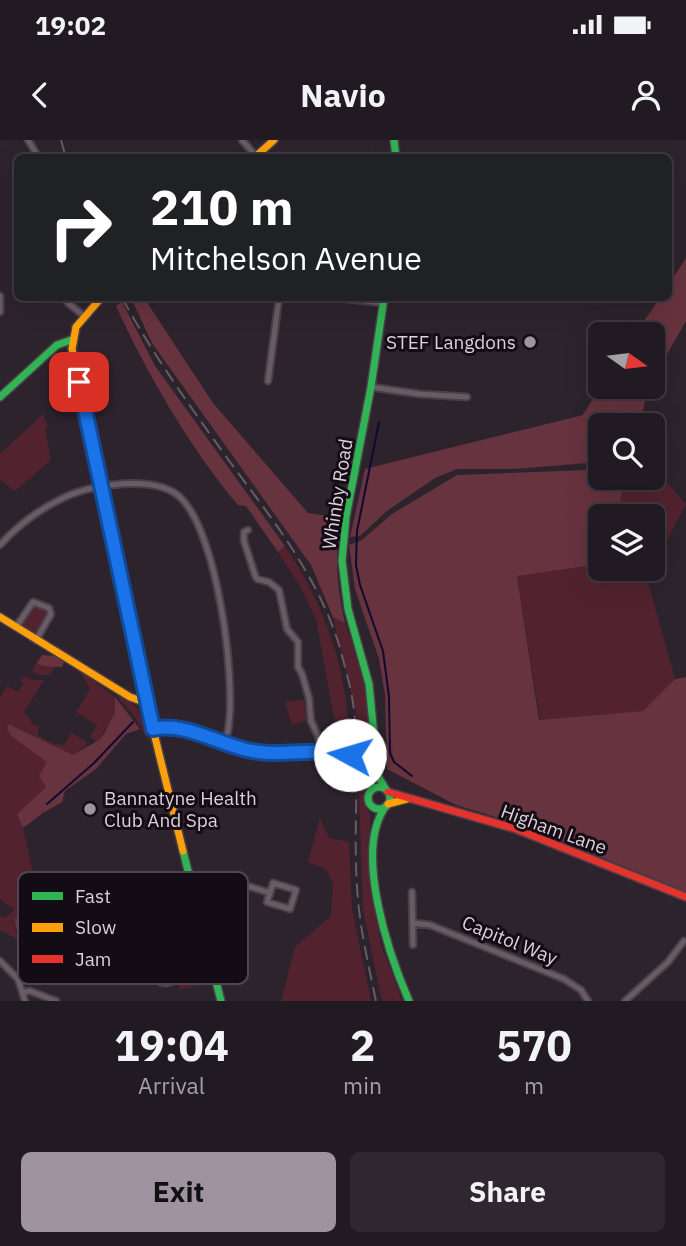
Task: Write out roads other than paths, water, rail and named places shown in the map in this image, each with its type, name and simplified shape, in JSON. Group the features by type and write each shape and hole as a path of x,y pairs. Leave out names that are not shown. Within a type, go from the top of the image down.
{"main road":[{"path":"258,154 274,140"},
{"path":"98,301 74,330 71,340 146,699 190,872"},
{"name":"Whinby Road","path":"384,301 371,387 346,517 342,561 348,608 369,684 378,776 390,798 387,805"},
{"path":"0,397 57,345 71,340"},
{"path":"0,617 130,697 141,701 146,699"},
{"name":"Whinby Road","path":"378,776 369,799 376,821 374,858 382,928 395,970 409,1001"},
{"path":"370,793 377,788 387,791"},
{"name":"Higham Lane","path":"387,791 516,829 686,898"},
{"name":"Higham Lane","path":"387,805 408,799"},
{"path":"371,805 380,809 387,805"},
{"path":"376,821 387,805"}],"street":[{"path":"0,296 0,312"},
{"path":"66,301 84,316"},
{"path":"268,381 279,301"},
{"path":"371,387 467,397"},
{"path":"0,545 14,530 60,499 101,487 136,483 159,486 179,495 196,521 214,573 225,630 230,716 224,744"},
{"path":"248,530 244,532 244,541 255,575 257,579 276,586 279,590 287,629 298,642 298,667 309,698 311,721 321,752"},
{"path":"16,627 33,602 49,608 51,614 36,640"},
{"path":"153,729 177,727 224,744 258,752 334,751 350,755"},
{"path":"273,883 296,890 290,909 267,902 270,893 273,883"},
{"path":"248,886 270,893"},
{"path":"412,892 413,945"},
{"name":"Capitol Way","path":"413,923 429,925 564,979 581,990 588,1001"},
{"path":"625,1001 668,961 684,942"},
{"path":"0,961 12,971 18,982"},
{"path":"19,984 25,1001"},
{"path":"24,992 30,990 56,1001"}],"waterway":[{"path":"379,422 357,531 356,565 360,585 383,651 389,697 390,753 394,762 412,776"},
{"path":"47,804 94,763 133,722"}],"railway":[{"path":"61,140 65,154"},
{"path":"124,301 173,382 293,550 331,622 346,671 354,711 358,901 376,1001"}],"place":[{"name":"STEF Langdons","path":"530,342"},
{"name":"Bannatyne Health Club And Spa","path":"90,809"}]}
